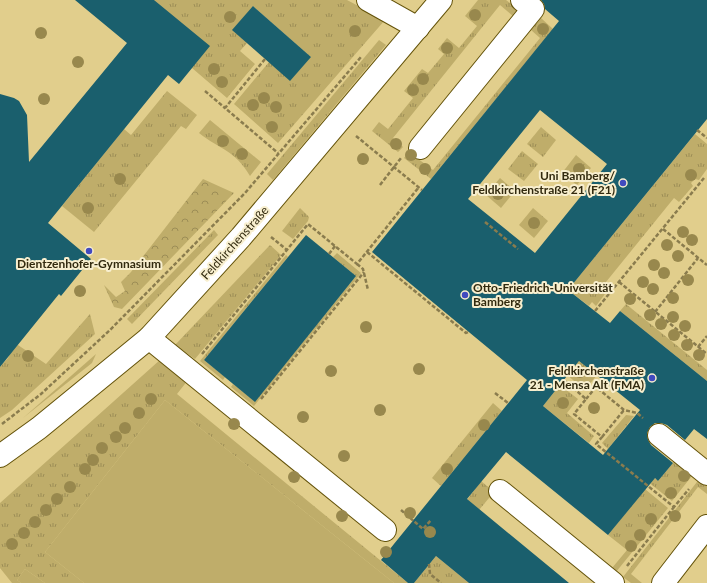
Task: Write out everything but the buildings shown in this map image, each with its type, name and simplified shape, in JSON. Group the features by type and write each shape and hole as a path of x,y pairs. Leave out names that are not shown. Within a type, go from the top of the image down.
{"street":[{"path":"368,0 418,28"},
{"name":"Feldkirchenstraße","path":"0,456 39,428 149,338 245,232 441,0"},
{"path":"420,148 533,8 522,0"},
{"path":"149,338 385,530"},
{"path":"659,435 705,472"},
{"path":"500,491 618,577"},
{"path":"663,583 707,526"}],"path":[{"path":"0,426 41,394 110,330 245,193 366,51"},
{"path":"224,108 265,59"},
{"path":"205,91 278,153"},
{"path":"697,130 707,138"},
{"path":"372,149 422,190"},
{"path":"380,185 394,167"},
{"path":"595,312 704,178"},
{"path":"357,264 419,187"},
{"path":"485,222 518,249"},
{"path":"189,370 308,224 363,269 368,290"},
{"path":"663,229 707,265"},
{"path":"329,254 335,246"},
{"path":"367,252 466,334 468,332"},
{"path":"655,312 698,258"},
{"path":"246,417 364,272"},
{"path":"620,282 707,354"},
{"path":"698,347 707,336"},
{"path":"564,380 586,399"},
{"path":"602,437 574,414 596,387 624,410 602,437 596,444 674,507"},
{"path":"495,393 508,403"},
{"path":"618,577 674,507 705,472"},
{"path":"400,510 423,529 431,520"},
{"path":"429,564 430,574 440,583"}],"green space":[{"path":"154,0 347,0 385,20 278,143 234,104 269,62 311,57 253,6 247,43 240,51 255,64 227,98 192,68"},
{"path":"478,0 506,0 519,10 514,17 500,5 393,138 403,147 398,152 372,131 379,122 388,129 413,98 404,91 422,69 428,73 444,54 438,49 447,38 459,48 477,26 465,16"},
{"path":"541,18 553,29 431,179 404,158 409,152 433,170 540,38 531,30"},
{"path":"379,40 386,45 273,180 267,174"},
{"path":"167,91 197,115 186,129 181,126 94,232 62,206 124,129 131,135"},
{"path":"210,120 261,162 250,176 238,160 199,133"},
{"path":"541,127 556,140 543,157 527,144"},
{"path":"695,134 707,144 707,169 699,180 695,179 691,183 693,186 679,202 674,198 606,282 611,286 596,306 592,302 589,306 568,290"},
{"path":"522,151 538,164 524,181 508,169"},
{"path":"576,155 591,168 577,185 562,173"},
{"path":"500,178 515,191 501,208 486,195"},
{"path":"203,179 234,193 122,309 114,307 104,285 116,297 125,291 121,282 131,272"},
{"path":"300,208 309,217 308,221 293,239 282,231"},
{"path":"533,208 548,221 534,238 519,225"},
{"path":"214,230 218,235 132,324 127,319"},
{"path":"270,245 281,255 195,359 175,345"},
{"path":"337,253 361,273 254,406 231,387 233,384 255,401 356,276 333,257"},
{"path":"286,255 288,257 204,360 225,377 223,380 200,361"},
{"path":"626,304 707,370 707,381 620,311"},
{"path":"90,314 95,334 12,410 0,418 0,367 8,358 15,343 46,364"},
{"path":"96,354 92,363 23,418"},
{"path":"161,359 188,380 177,394 408,583 394,583 165,400 45,552 84,583 45,583 25,569 17,580 21,583 12,583 0,568 0,503"},
{"path":"579,361 597,375 585,390 567,375"},
{"path":"560,385 578,399 567,413 594,436 589,443 543,406"},
{"path":"165,400 394,583 84,583 45,552"},
{"path":"493,403 502,411 441,486 432,478"},
{"path":"626,415 634,416 608,449 602,443"},
{"path":"628,456 658,481 677,458 695,472 672,501 623,462"},
{"path":"700,478 707,483 707,494 698,487 631,574 642,583 631,583 623,577"},
{"path":"481,481 494,492 479,510 467,500"},
{"path":"645,489 668,508 616,572 612,568 627,550 608,535"},
{"path":"436,556 469,583 414,583"},
{"path":"25,569 45,583 21,583 17,580"}],"place":[{"name":"Uni Bamberg/ Feldkirchenstraße 21 (F21)","path":"623,183"},
{"name":"Dientzenhofer-Gymnasium","path":"89,251"},
{"name":"Otto-Friedrich-Universität Bamberg","path":"465,295"},
{"name":"Feldkirchenstraße 21 - Mensa Alt (FMA)","path":"652,378"}]}
